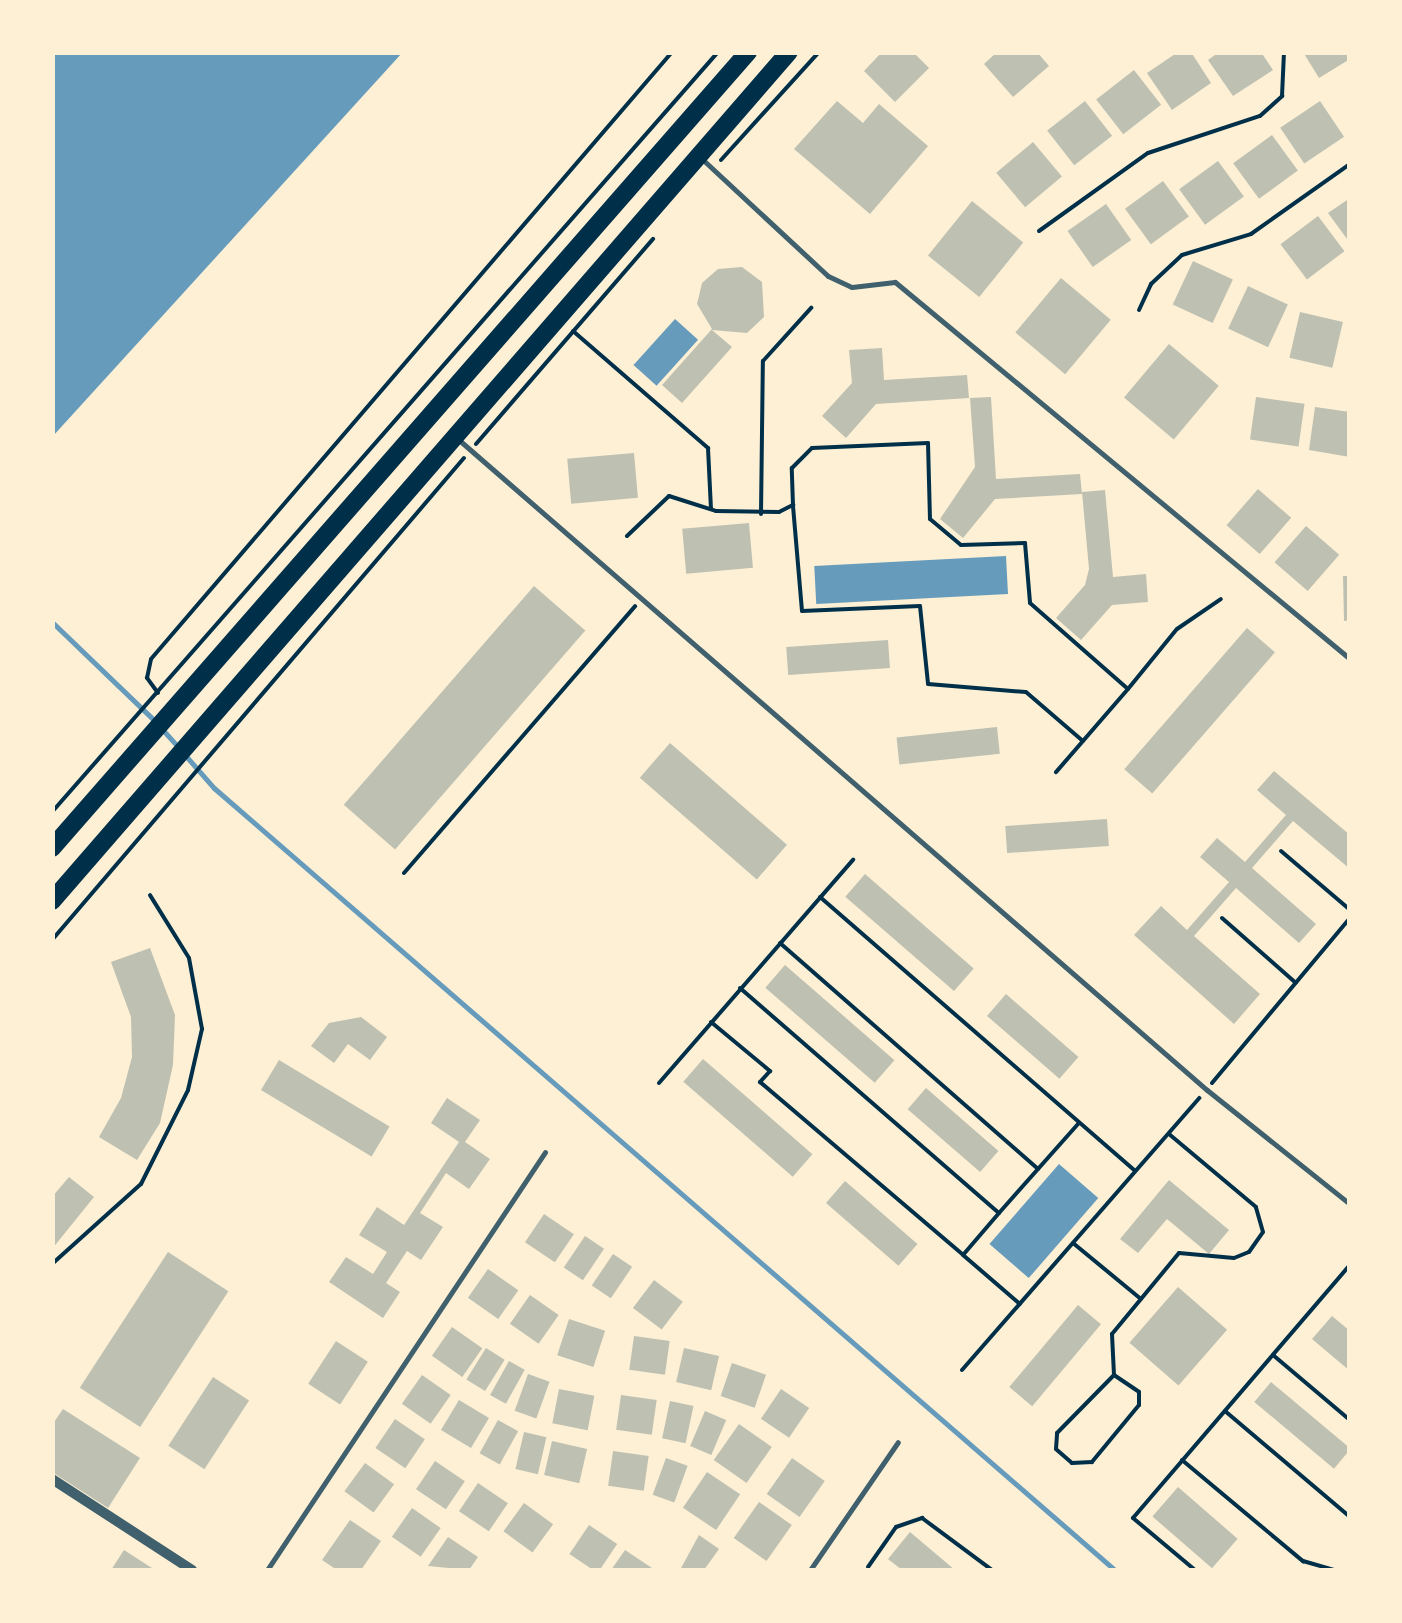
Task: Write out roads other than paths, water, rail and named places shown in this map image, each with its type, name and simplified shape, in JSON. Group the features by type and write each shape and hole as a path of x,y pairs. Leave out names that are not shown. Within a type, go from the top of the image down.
{"highway":[{"path":"52,848 748,52"},
{"path":"52,901 164,771 464,444 705,163 789,52"}],"street":[{"path":"52,1480 192,1570"}],"lane":[{"path":"705,163 828,276 852,287 896,282 1350,660"},
{"path":"464,444 1207,1090 1350,1204"},
{"path":"267,1570 545,1152"},
{"path":"810,1570 898,1442"}],"water":[{"path":"52,53 402,53 53,436"},
{"path":"675,319 698,340 657,386 634,365"},
{"path":"1006,556 1008,594 816,604 814,566"},
{"path":"1059,1164 1098,1198 1029,1278 989,1244"}],"waterway":[{"path":"52,622 155,721"},
{"path":"162,729 178,747"},
{"path":"185,755 214,788 1115,1570"}]}
